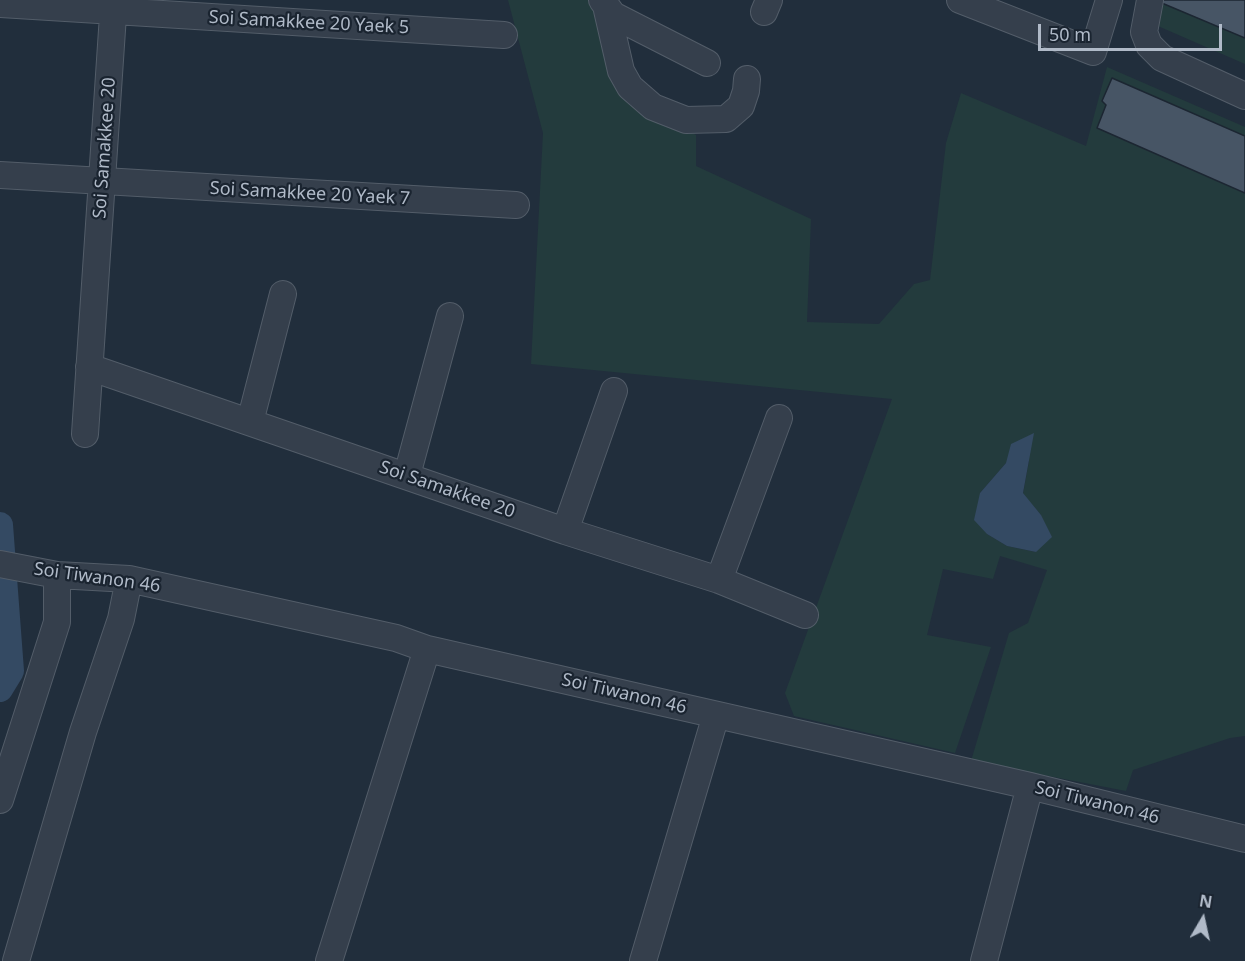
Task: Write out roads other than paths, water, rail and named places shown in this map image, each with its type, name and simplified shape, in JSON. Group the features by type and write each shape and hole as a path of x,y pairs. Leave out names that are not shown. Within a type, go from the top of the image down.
{"street":[{"path":"960,0 1093,52 1109,0"},
{"path":"1150,0 1144,32 1149,45 1162,58 1245,96"},
{"name":"Soi Samakkee 20 Yaek 5","path":"0,4 114,6 504,35"},
{"path":"604,5 707,63"},
{"path":"604,5 621,71 630,87 653,107 686,120 726,119 741,106 747,79"},
{"name":"Soi Samakkee 20","path":"85,434 104,182 114,6"},
{"name":"Soi Samakkee 20 Yaek 7","path":"0,175 516,205"},
{"path":"249,422 283,294"},
{"path":"407,475 450,316"},
{"name":"Soi Samakkee 20","path":"89,367 565,531 719,580 805,615"},
{"path":"565,531 614,391"},
{"path":"719,580 778,418"},
{"name":"Soi Tiwanon 46","path":"7,565 57,575 129,579 396,638 426,649 1030,786 1245,839"},
{"path":"0,800 57,622 57,575"},
{"path":"16,961 83,732 121,619 129,579"},
{"path":"329,961 426,649"},
{"path":"643,961 716,714"},
{"path":"984,961 1030,786"}],"water":[{"path":"1034,433 1023,493 1041,515 1052,537 1036,552 1007,546 987,534 974,520 980,493 1006,463 1011,444"}],"waterway":[{"path":"0,525 11,671 0,689"}]}
